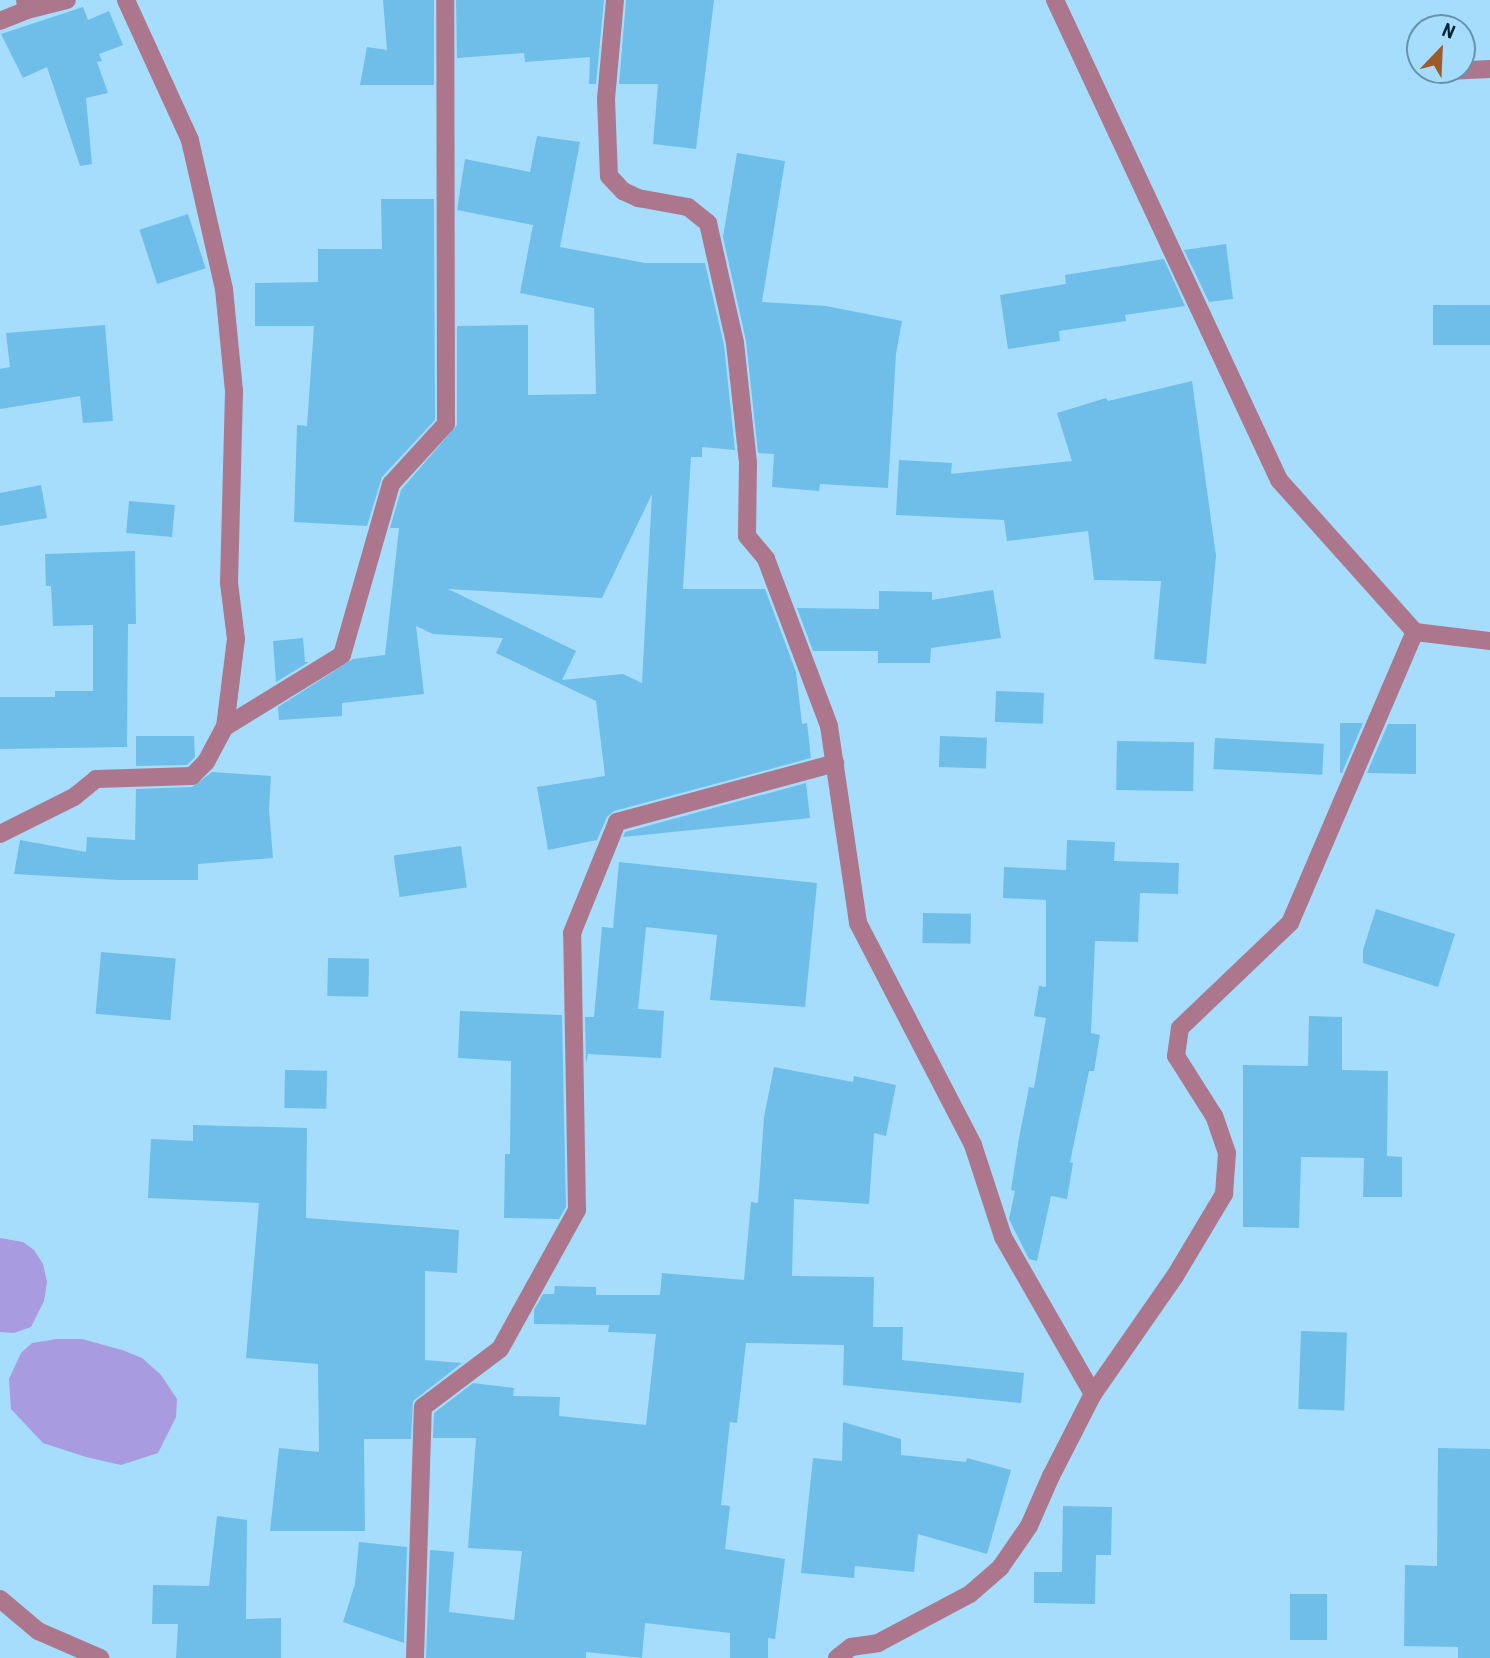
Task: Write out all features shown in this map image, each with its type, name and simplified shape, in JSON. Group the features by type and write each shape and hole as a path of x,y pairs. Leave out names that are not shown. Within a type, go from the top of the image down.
{"street":[{"path":"0,21 26,5 67,0"},
{"path":"0,834 74,797 96,779 192,776 206,762 225,727 236,639 229,583 234,391 224,289 190,140 126,0"},
{"path":"225,727 342,656 391,484 446,424 445,0"},
{"path":"615,0 606,99 610,177 623,191 638,198 688,207 708,223 735,343 748,463 747,537 766,559 829,726 858,923 973,1145 1003,1237 1093,1394"},
{"path":"1055,0 1279,480 1415,632 1490,641"},
{"path":"837,1658 851,1647 875,1651 970,1594 1000,1568 1029,1527 1051,1476 1093,1394 1175,1276 1224,1194 1227,1153 1214,1116 1176,1056 1180,1028 1290,923 1415,632"},
{"path":"415,1658 423,1407 500,1349 577,1210 572,933 617,822 835,763"},
{"path":"0,1599 38,1632 100,1658"}],"shaded area":[{"path":"0,1238 23,1242 34,1250 43,1264 47,1282 44,1301 31,1327 14,1333 0,1332"},
{"path":"82,1339 122,1350 142,1358 161,1375 177,1399 176,1417 158,1453 121,1465 86,1457 43,1443 11,1409 9,1379 21,1353 32,1343"}],"building":[{"path":"383,0 434,0 434,85 360,85 367,47 387,50"},
{"path":"456,0 604,0 596,84 589,84 590,57 525,62 524,53 457,58"},
{"path":"626,0 714,0 696,149 653,144 658,84 619,84"},
{"path":"83,7 88,20 109,11 123,45 99,54 102,61 97,62 108,93 86,98 92,164 80,166 47,67 23,78 1,34"},
{"path":"537,136 580,142 560,247 645,263 705,263 724,345 735,450 702,447 702,457 691,457 683,589 765,589 796,672 802,724 807,723 811,758 614,811 607,817 597,840 548,850 537,787 605,776 596,701 496,653 503,638 433,634 416,626 424,694 342,703 342,716 279,720 278,707 353,659 385,655 399,528 390,528 401,490 457,425 457,326 528,325 528,395 596,394 594,308 520,293 533,225 457,210 465,159 530,172","holes":["652,494 642,683 623,674 562,680 576,651 448,589 602,598"]},
{"path":"737,153 785,161 762,302 826,306 902,321 896,354 888,488 820,484 819,491 772,487 774,454 758,453 746,341 723,237"},
{"path":"381,199 434,199 435,420 382,477 367,526 294,522 297,425 307,426 314,326 255,326 255,283 318,282 318,249 382,249"},
{"path":"188,214 206,268 157,284 139,230"},
{"path":"1226,244 1233,299 1209,302 1184,250"},
{"path":"1164,259 1185,306 1125,315 1126,321 1059,331 1060,341 1008,349 1000,295 1066,284 1065,275"},
{"path":"1433,305 1490,305 1490,345 1433,345"},
{"path":"105,325 113,421 83,423 80,396 0,409 0,369 10,367 6,333"},
{"path":"1192,381 1216,556 1206,664 1154,659 1161,581 1094,580 1088,531 1007,541 1004,520 896,515 899,460 952,463 951,474 1072,461 1057,413 1106,398 1108,401"},
{"path":"41,485 47,518 0,526 0,493"},
{"path":"129,501 175,505 172,537 126,533"},
{"path":"135,551 136,624 128,624 127,747 0,749 0,697 55,697 55,691 93,691 93,625 53,626 51,586 46,586 45,554"},
{"path":"993,590 1001,638 931,648 930,663 878,663 878,651 813,651 797,608 879,609 879,591 932,592 932,600"},
{"path":"303,638 305,662 309,662 276,682 273,641"},
{"path":"996,691 1044,693 1043,724 995,722"},
{"path":"1340,723 1363,723 1342,773 1340,773"},
{"path":"1388,724 1416,724 1416,774 1367,773"},
{"path":"136,736 194,736 195,757 187,765 136,766"},
{"path":"940,736 987,738 986,769 939,767"},
{"path":"1215,738 1324,744 1322,775 1213,769"},
{"path":"1117,741 1194,742 1193,791 1116,790"},
{"path":"212,772 271,776 269,809 273,858 198,864 198,880 119,880 14,874 20,840 86,852 87,837 135,840 136,789 192,787"},
{"path":"806,783 810,818 623,837 625,832"},
{"path":"1067,840 1115,842 1114,861 1179,863 1178,894 1140,893 1138,942 1095,941 1091,1033 1100,1035 1094,1071 1089,1071 1070,1162 1073,1163 1067,1199 1051,1196 1037,1261 1029,1259 1009,1219 1015,1191 1011,1190 1019,1138 1029,1087 1034,1088 1046,1018 1034,1016 1039,986 1046,987 1046,900 1003,898 1004,867 1066,870"},
{"path":"461,846 467,888 400,897 394,855"},
{"path":"619,862 817,883 805,1007 710,1000 717,935 646,927 638,1009 664,1011 661,1058 588,1054 586,1064 585,1017 594,1017 602,927 613,928"},
{"path":"1376,909 1455,934 1438,987 1363,963 1363,950"},
{"path":"923,913 971,914 970,944 922,943"},
{"path":"101,952 176,959 170,1020 96,1014"},
{"path":"328,958 369,959 368,997 327,996"},
{"path":"460,1011 562,1015 566,1207 559,1219 504,1218 505,1154 510,1154 511,1061 458,1058"},
{"path":"1309,1016 1342,1017 1342,1070 1388,1071 1387,1156 1402,1157 1402,1197 1363,1197 1364,1158 1301,1157 1299,1228 1243,1227 1243,1065 1308,1066"},
{"path":"774,1067 853,1082 854,1076 896,1085 886,1136 874,1133 869,1204 794,1199 792,1276 874,1277 873,1327 903,1327 902,1360 1024,1373 1021,1403 843,1385 844,1345 746,1343 737,1423 730,1422 721,1505 730,1506 725,1549 785,1559 775,1639 768,1638 768,1658 730,1658 730,1633 645,1623 642,1658 586,1652 586,1658 426,1658 430,1550 454,1552 449,1612 514,1620 522,1551 468,1548 476,1438 433,1438 434,1413 473,1383 514,1388 513,1396 560,1397 559,1416 646,1425 656,1334 608,1332 609,1325 534,1324 534,1310 543,1294 554,1294 555,1286 596,1287 596,1295 660,1295 662,1273 744,1280 751,1202 758,1203 764,1117"},
{"path":"285,1070 327,1071 326,1109 284,1108"},
{"path":"193,1125 307,1128 306,1218 459,1230 457,1273 425,1271 425,1360 462,1363 413,1401 411,1439 364,1439 365,1531 270,1531 279,1448 319,1452 318,1364 246,1358 259,1203 148,1198 151,1139 193,1141"},
{"path":"1301,1331 1347,1333 1344,1411 1298,1409"},
{"path":"843,1422 901,1439 901,1455 966,1462 967,1458 1011,1470 987,1554 918,1534 914,1572 855,1566 854,1578 801,1573 813,1458 842,1461"},
{"path":"1438,1448 1490,1449 1490,1658 1458,1658 1458,1647 1404,1646 1405,1565 1437,1566"},
{"path":"1063,1506 1112,1507 1111,1555 1096,1555 1095,1604 1034,1603 1034,1572 1062,1572"},
{"path":"217,1516 247,1520 246,1619 281,1618 281,1658 176,1658 178,1624 152,1624 153,1585 209,1586"},
{"path":"359,1542 407,1547 404,1643 343,1622 355,1584"},
{"path":"1290,1594 1327,1594 1327,1640 1290,1640"}]}
